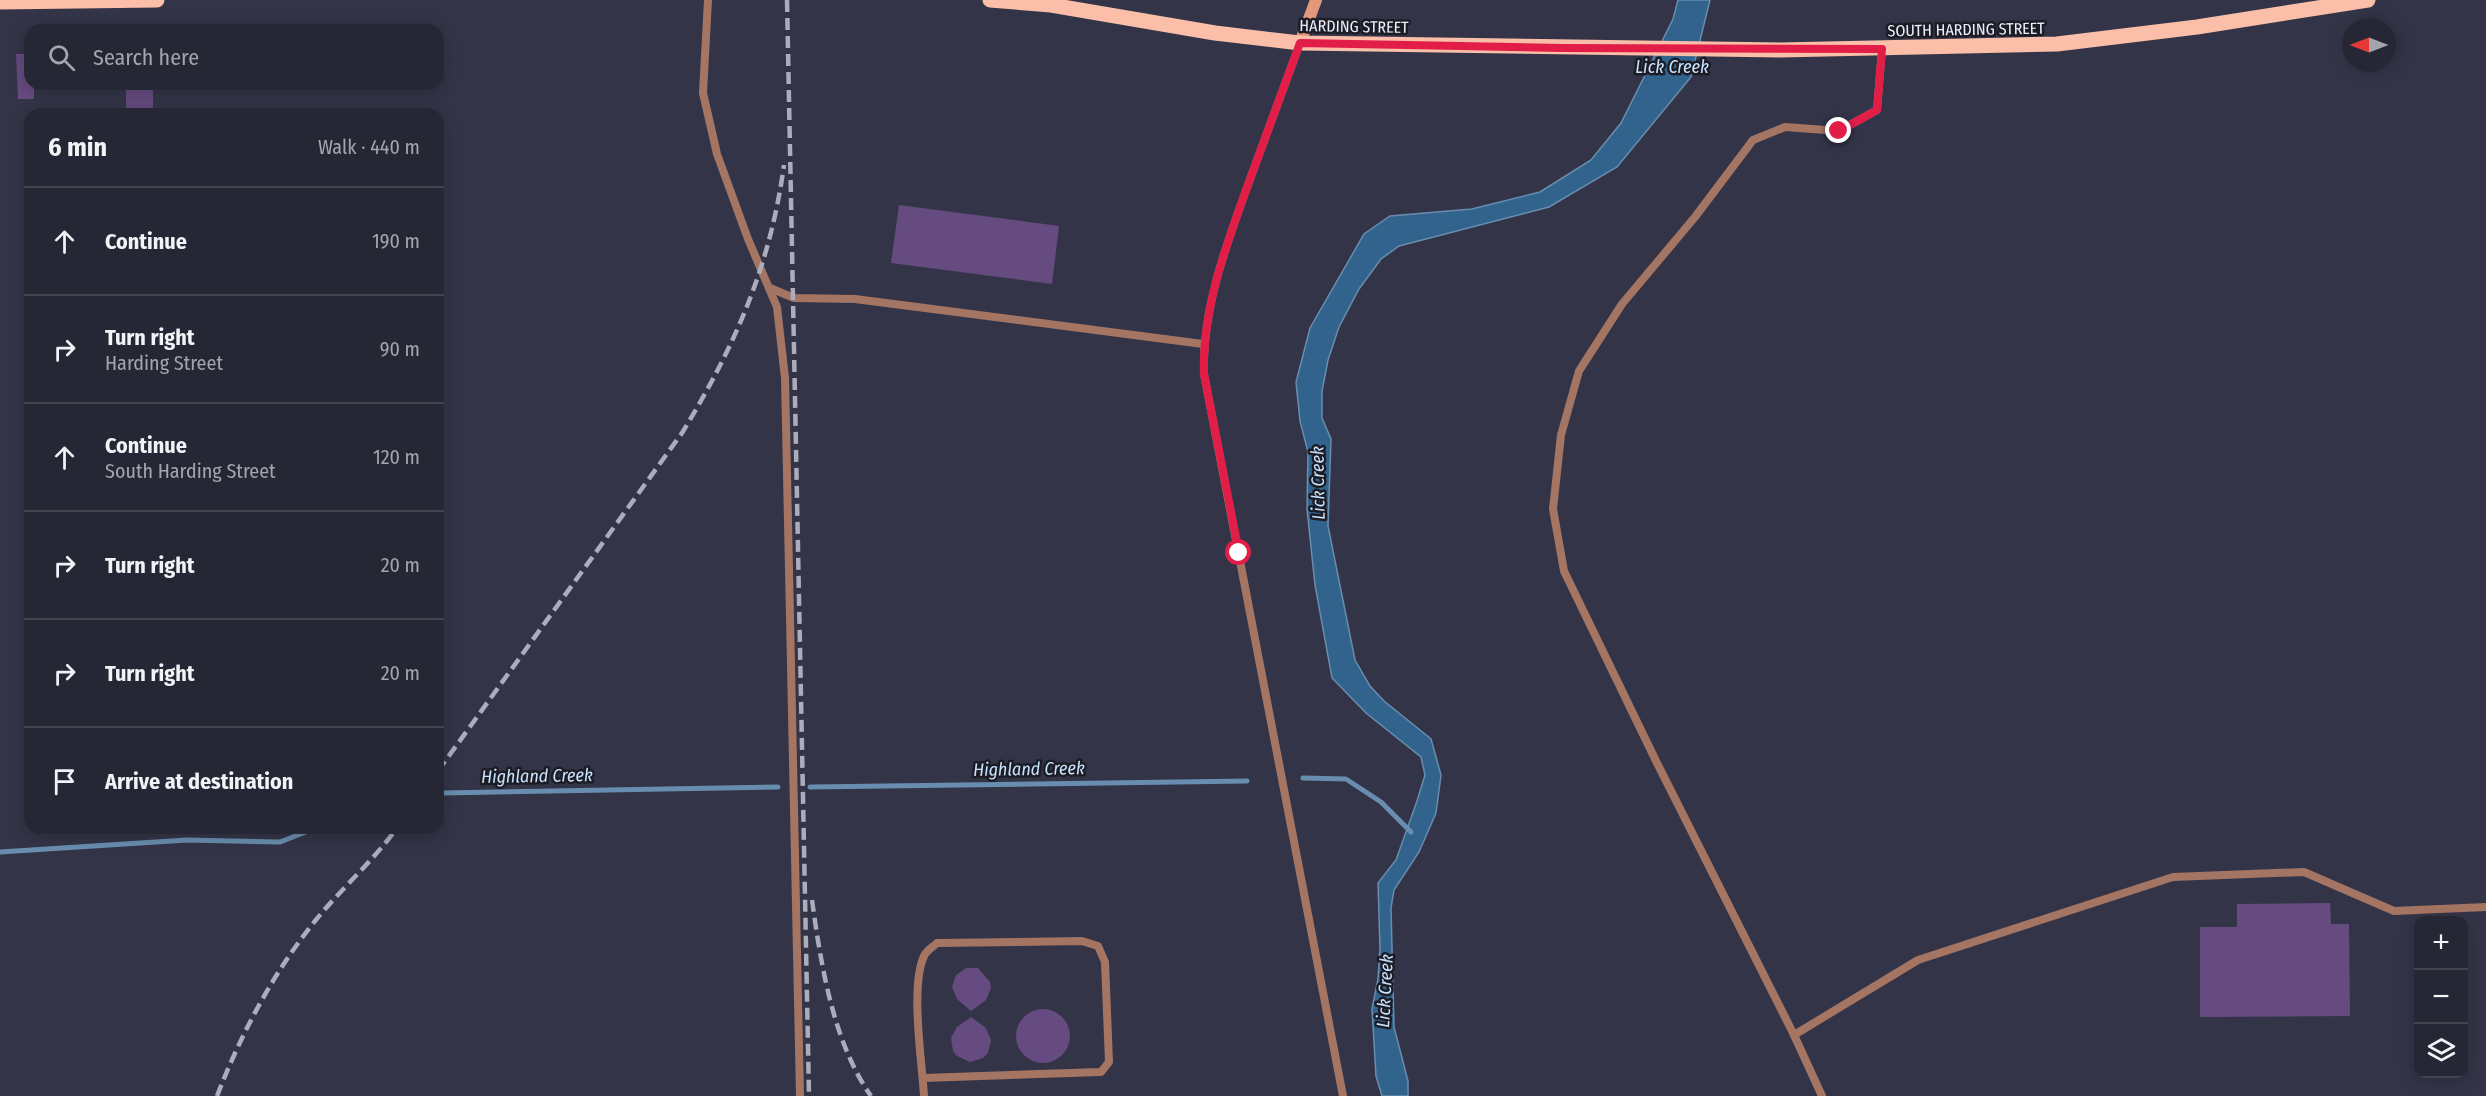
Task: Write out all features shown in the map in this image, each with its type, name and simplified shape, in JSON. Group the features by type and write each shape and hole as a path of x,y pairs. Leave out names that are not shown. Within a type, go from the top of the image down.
{"main road":[{"path":"0,2 157,0"},
{"path":"990,0 1075,4"},
{"path":"1300,43 1316,0"},
{"name":"SOUTH HARDING STREET","path":"1562,48 1780,50 1990,47 2088,41 2368,0"},
{"name":"HARDING STREET","path":"1075,4 1147,21 1300,43 1562,48"}],"lane":[{"path":"708,0 703,93 717,154 748,239 777,307 785,378 800,1096"},
{"path":"1300,43 1233,226 1214,291 1203,344 1204,374 1343,1096"},
{"path":"1822,1096 1564,571 1553,509 1560,435 1579,371 1622,304 1695,217 1753,140 1785,127 1839,131 1877,110 1882,49"},
{"path":"770,288 794,298 855,299 1203,344"},
{"path":"1794,1035 1918,960 2173,877 2304,872 2394,911 2486,907"},
{"path":"923,1078 1101,1072 1109,1062 1105,962 1098,946 1082,941 937,943 924,955 918,983 923,1078 924,1096"}],"water":[{"name":"Lick Creek","path":"1678,0 1710,0 1691,77 1617,167 1549,207 1399,246 1381,259 1359,289 1339,327 1328,360 1322,391 1322,418 1331,439 1328,526 1355,660 1370,686 1384,701 1431,739 1441,775 1436,813 1419,852 1394,890 1391,908 1394,1027 1408,1081 1408,1096 1382,1096 1376,1076 1372,1009 1378,979 1380,949 1378,883 1396,860 1425,775 1421,757 1366,713 1332,678 1315,585 1307,509 1308,452 1300,421 1296,382 1310,328 1364,234 1390,216 1472,209 1540,192 1591,160 1621,123 1673,19"}],"building":[{"path":"16,54 24,54 24,90 34,90 34,99 18,99"},
{"path":"126,90 153,90 153,108 126,108"},
{"path":"899,205 1059,226 1052,284 891,263"},
{"path":"2330,903 2331,924 2349,924 2350,1016 2200,1017 2200,927 2237,927 2237,904"},
{"path":"966,968 978,968 990,982 991,988 986,1000 971,1011 957,999 952,987 956,975"},
{"path":"1043,1009 1053,1011 1062,1017 1068,1026 1070,1036 1068,1046 1062,1055 1053,1061 1043,1063 1033,1061 1024,1055 1018,1046 1016,1036 1018,1026 1024,1017 1033,1011"},
{"path":"971,1017 986,1028 991,1040 988,1053 983,1058 970,1062 957,1056 953,1051 951,1038 957,1027"}],"waterway":[{"name":"Highland Creek","path":"1303,778 1346,779 1381,802 1411,832"},
{"name":"Highland Creek","path":"810,787 1247,781"},
{"name":"Highland Creek","path":"444,793 778,787"},
{"name":"Highland Creek","path":"0,852 187,840 280,842 301,834"}],"railway":[{"path":"787,0 809,1096"},
{"path":"444,763 682,433 701,401 734,337 760,272 770,238 784,165"},
{"path":"217,1096 247,1027 285,962 315,921 392,834"},
{"path":"812,900 825,976 838,1027 847,1052 871,1096"}],"route":[{"path":"1239,553 1204,374 1203,344 1214,291 1233,226 1300,43 1562,48 1882,49 1881,86 1877,110 1839,131"}]}
